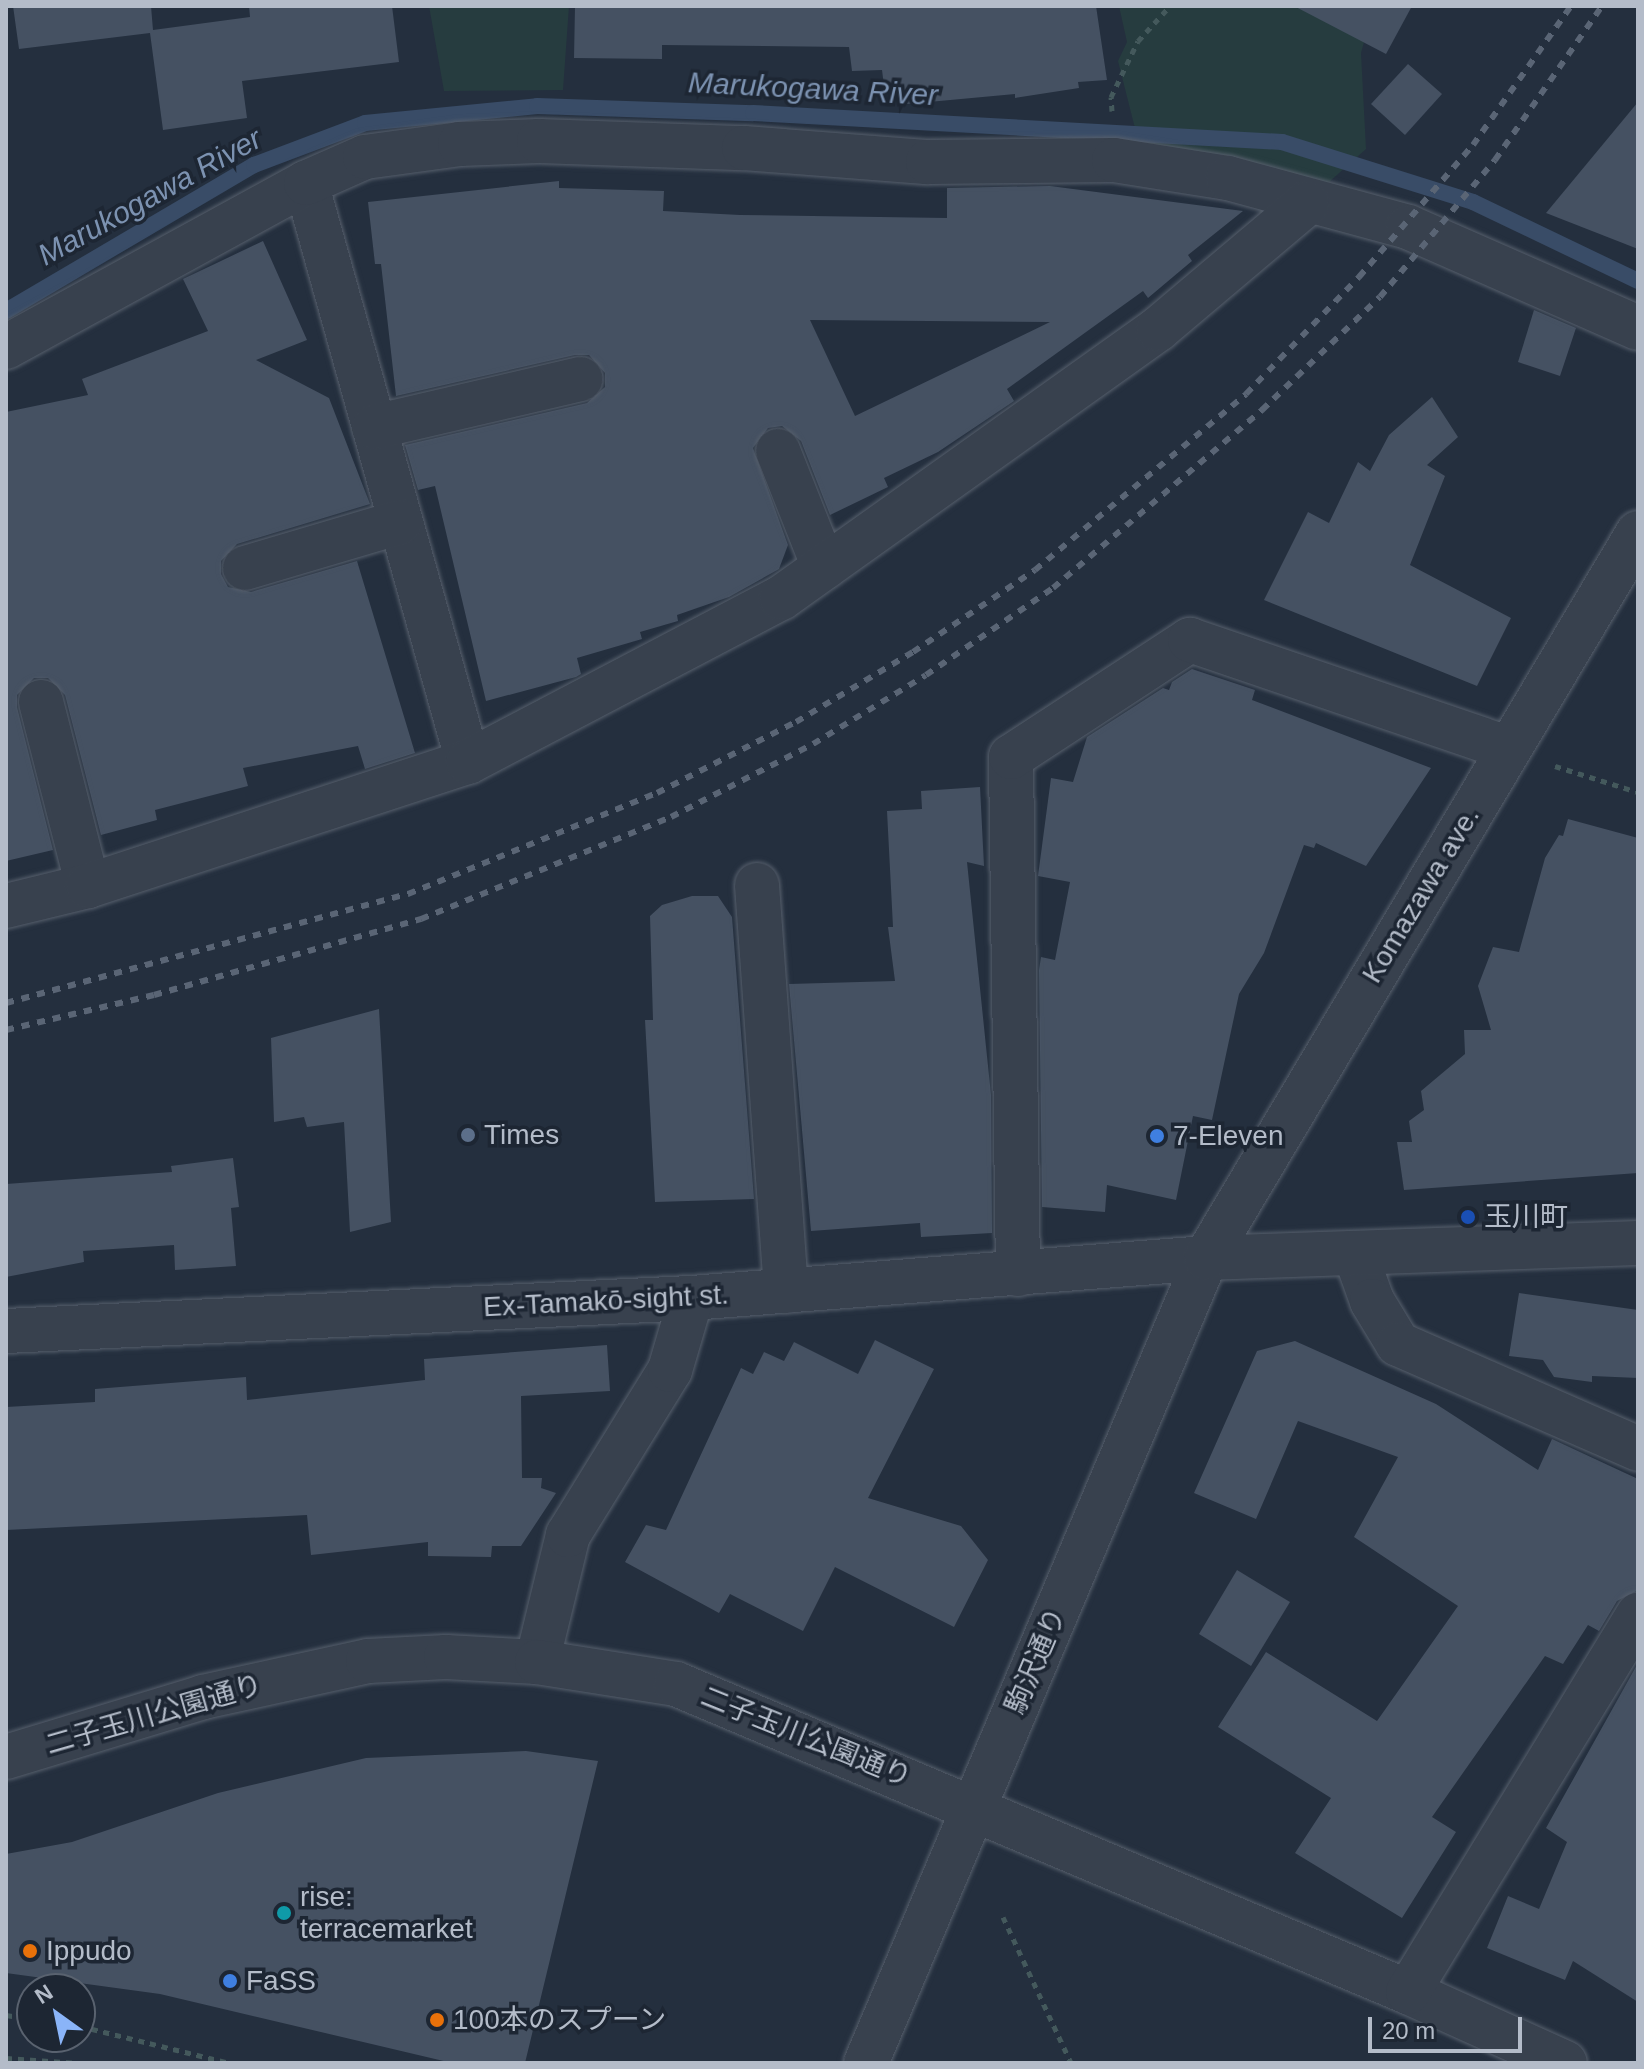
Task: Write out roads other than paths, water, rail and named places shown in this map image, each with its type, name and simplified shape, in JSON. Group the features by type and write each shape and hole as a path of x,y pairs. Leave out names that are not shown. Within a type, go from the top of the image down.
{"street":[{"path":"6,347 306,183 365,157 460,144 539,141 744,148 928,162 1114,160 1228,178 1307,203 1408,227 1638,328"},
{"path":"306,183 468,762"},
{"path":"6,906 88,886 468,762 781,598 1158,329 1307,203"},
{"path":"374,427 581,379"},
{"path":"778,451 824,567"},
{"path":"245,568 400,522"},
{"name":"Komazawa ave.","path":"1206,1258 1507,748 1638,533"},
{"path":"1018,1274 1011,757 1190,640 1507,748"},
{"path":"41,702 88,886"},
{"path":"757,885 786,1291"},
{"name":"Ex-Tamakō-sight st.","path":"6,1331 691,1298 1206,1258 1356,1256 1638,1243"},
{"path":"1356,1256 1372,1301 1398,1344 1638,1449"},
{"name":"駒沢通り","path":"866,2063 1206,1258"},
{"path":"537,1662 568,1535 670,1370 691,1298"},
{"path":"1408,1992 1638,1615"},
{"name":"二子玉川公園通り","path":"6,1757 203,1697 368,1661 446,1657 537,1662 676,1684 1408,1992 1565,2063"}],"waterway":[{"name":"Marukogawa River","path":"6,311 254,165 365,123 537,106 753,113 1282,142 1473,202 1638,281"}],"railway":[{"path":"6,1003 408,894 657,793 796,722 913,652 1035,570 1246,394 1359,277 1473,145 1571,6"},
{"path":"6,1030 154,995 421,919 671,817 813,744 926,675 1053,588 1262,410 1380,297 1495,160 1602,6"}],"place":[{"name":"Times","path":"468,1135"},
{"name":"7-Eleven","path":"1157,1136"},
{"name":"玉川町","path":"1468,1217"},
{"name":"rise: terracemarket","path":"284,1913"},
{"name":"Ippudo","path":"30,1951"},
{"name":"FaSS","path":"230,1981"},
{"name":"100本のスプーン","path":"437,2020"}]}
